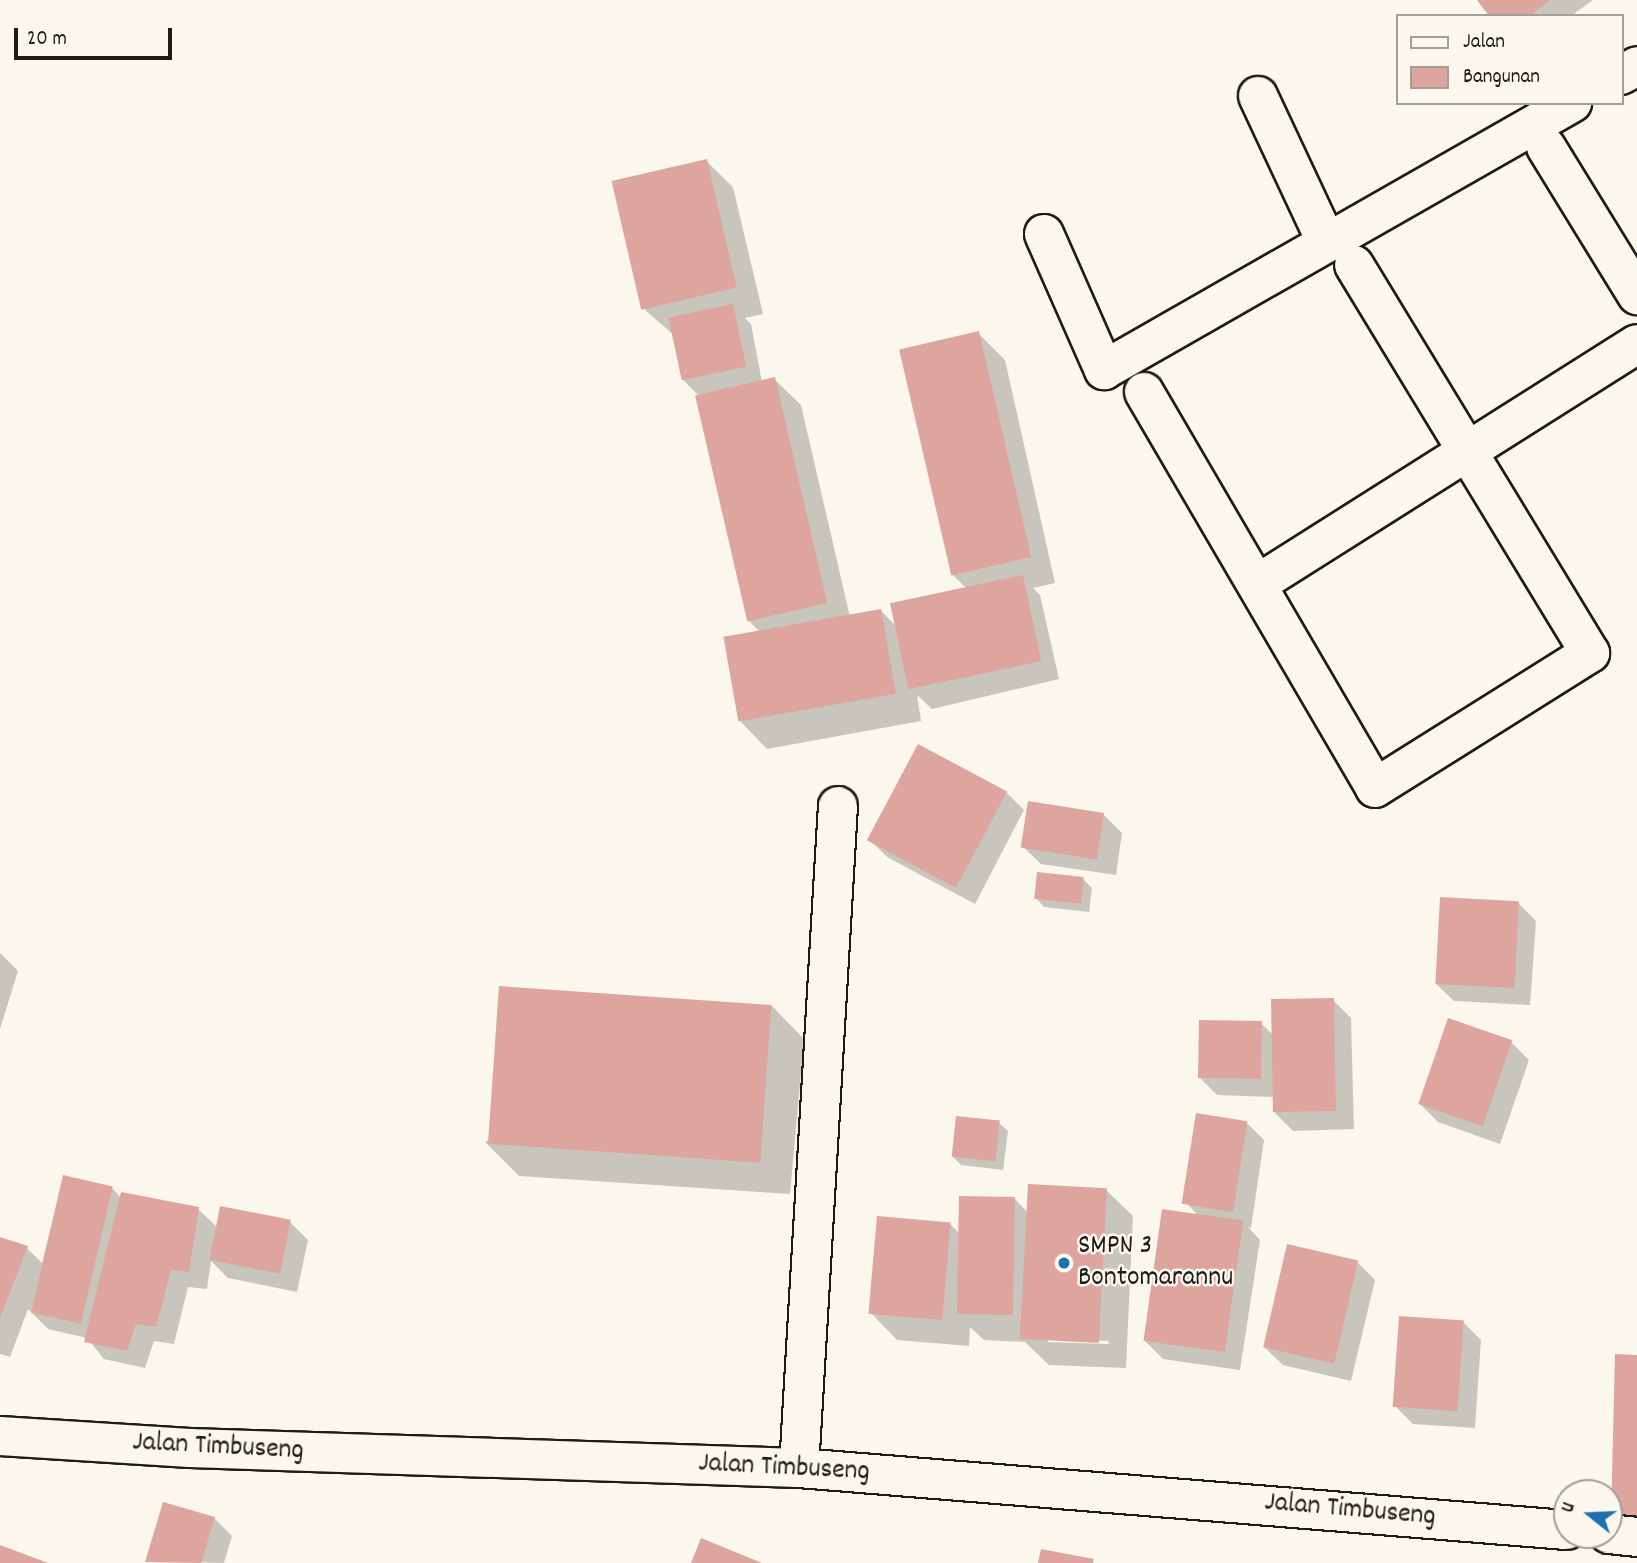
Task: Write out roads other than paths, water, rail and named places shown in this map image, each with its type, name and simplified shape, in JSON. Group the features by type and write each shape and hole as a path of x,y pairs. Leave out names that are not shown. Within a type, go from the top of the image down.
{"street":[{"path":"1144,392 1259,583 1375,788 1590,653 1341,254 1258,96"},
{"path":"1044,234 1104,370 1341,254 1569,105"},
{"path":"1546,147 1637,295"},
{"path":"1259,583 1637,344"},
{"path":"799,1468 838,806"},
{"name":"Jalan Timbuseng","path":"0,1436 190,1448 799,1468 1553,1529"}],"place":[{"name":"SMPN 3 Bontomarannu","path":"1064,1263"}]}
